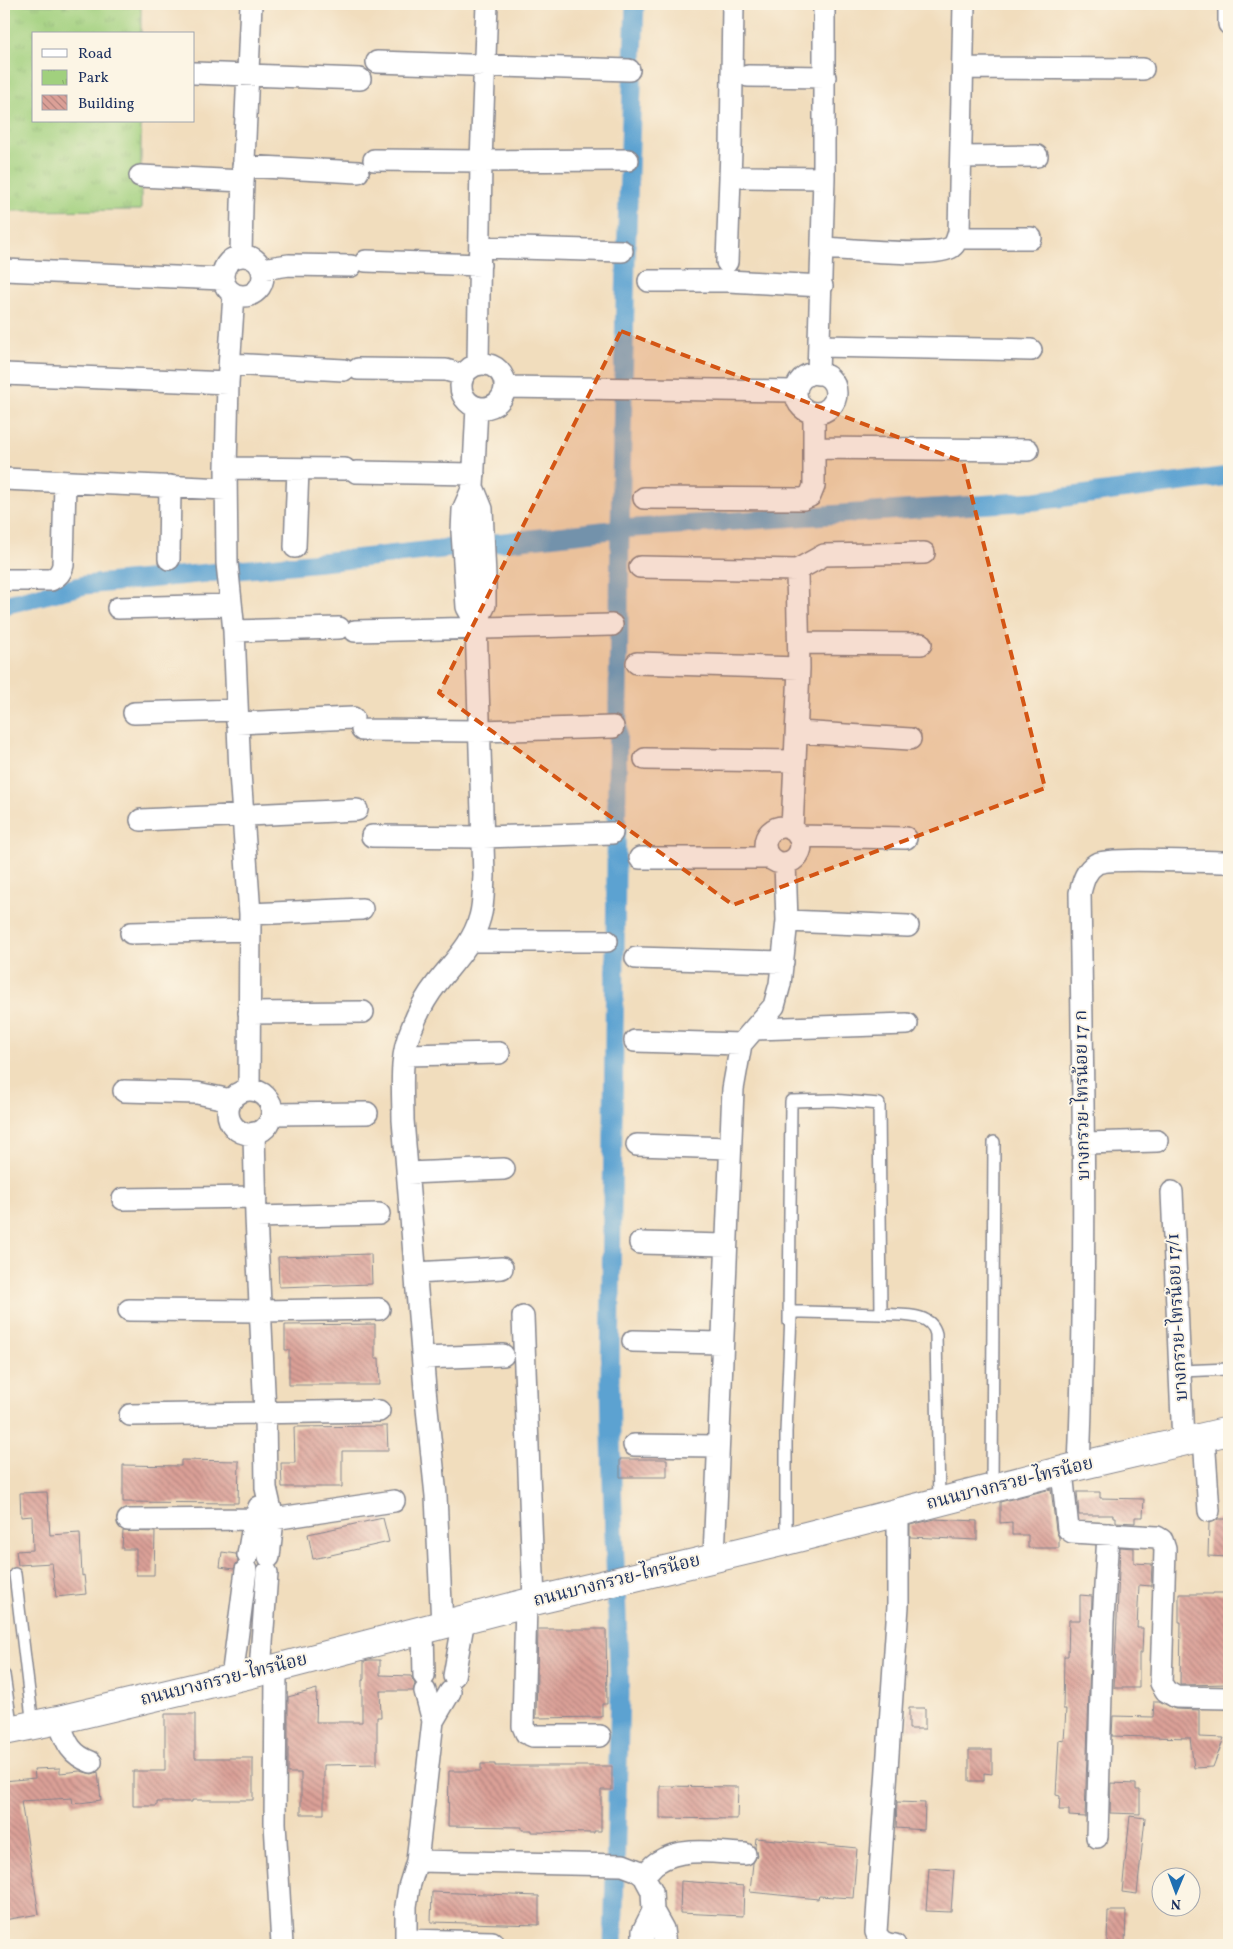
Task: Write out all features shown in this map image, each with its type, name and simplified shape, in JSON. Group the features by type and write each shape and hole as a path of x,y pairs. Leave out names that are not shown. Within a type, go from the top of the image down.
{"main road":[{"name":"ถนนบางกรวย-ไทรน้อย","path":"27,1727 268,1670 574,1591 714,1557 786,1542 1070,1468 1205,1437"}],"street":[{"path":"241,256 251,4"},
{"path":"4,374 229,374 351,369 446,370 471,369 485,363 497,369 504,380 504,393 496,404 483,408 477,407 465,400 460,381 471,369 480,256 481,162 487,4"},
{"path":"727,262 734,4"},
{"path":"818,374 823,248 824,4"},
{"path":"823,248 931,252 950,248 956,243 959,232 964,4"},
{"path":"1229,4 1229,24"},
{"path":"377,62 629,70"},
{"path":"963,68 1143,68"},
{"path":"195,73 247,73 360,79"},
{"path":"748,76 825,76"},
{"path":"961,157 1037,156"},
{"path":"140,176 243,174 366,166 481,162 628,160"},
{"path":"742,177 824,178"},
{"path":"958,238 1031,238"},
{"path":"262,269 289,265 358,264 480,256 622,251"},
{"path":"4,270 228,286 247,296 254,293 262,282 262,269 252,258 241,256 229,261 223,273 228,286 229,374 226,479 228,572 234,631 237,717 250,922 249,1013 240,1094 228,1110 229,1120 235,1128 244,1133 254,1134 263,1130 269,1123 272,1114 271,1104 266,1096 258,1091 240,1094 124,1092"},
{"path":"649,281 728,281 822,286"},
{"path":"820,346 1031,350"},
{"path":"818,374 832,381 835,385 836,396 833,405 829,409 824,412 814,413 800,406 796,391 797,386 804,378 818,374"},
{"path":"505,386 646,390 796,391"},
{"path":"433,1721 452,1684 443,1625 436,1496 403,1120 404,1055 410,1032 423,1005 436,984 470,941 480,917 484,876 476,626 485,605 462,532 463,510 473,480 477,407"},
{"path":"644,498 803,499 810,496 813,492 814,413"},
{"path":"814,448 1028,450"},
{"path":"4,479 170,486 298,470 351,471 473,480"},
{"path":"295,547 298,470"},
{"path":"473,480 482,509 484,529 475,577"},
{"path":"4,580 51,580 61,572 63,565 66,482"},
{"path":"169,559 170,486"},
{"path":"640,567 797,570 824,555 924,553"},
{"path":"640,858 794,860 799,853 801,844 795,833 795,761 800,668 797,570"},
{"path":"118,608 230,605"},
{"path":"234,631 612,625"},
{"path":"799,643 921,644"},
{"path":"637,663 800,668"},
{"path":"134,713 479,731 613,727"},
{"path":"798,732 910,739"},
{"path":"644,759 795,761"},
{"path":"141,820 357,810"},
{"path":"714,1557 729,1148 733,1088 748,1036 774,1006 780,984 787,922 777,860 765,850 765,841 776,828 784,827 795,833 906,838"},
{"path":"372,836 483,837 612,834"},
{"name":"บางกรวย-ไทรน้อย 17 ก","path":"1229,862 1122,860 1097,863 1086,874 1080,894 1085,1143 1082,1395 1070,1468 1068,1529 1076,1534 1158,1536 1162,1540 1165,1549 1161,1683 1163,1688 1176,1697 1229,1698"},
{"path":"131,934 362,909"},
{"path":"787,922 908,926"},
{"path":"470,941 607,941"},
{"path":"636,958 783,962"},
{"path":"249,1013 363,1012"},
{"path":"635,1041 748,1036 906,1024"},
{"path":"404,1055 499,1054"},
{"path":"272,1114 367,1113"},
{"path":"232,1678 258,1564 266,1488 265,1413 254,1134"},
{"path":"1085,1143 1157,1141"},
{"path":"637,1145 729,1148"},
{"path":"408,1173 504,1170"},
{"name":"บางกรวย-ไทรน้อย 17/1","path":"1172,1192 1181,1371 1205,1437 1209,1511"},
{"path":"123,1199 379,1214"},
{"path":"640,1243 726,1245"},
{"path":"416,1273 502,1268"},
{"path":"129,1310 261,1311 379,1309"},
{"path":"523,1317 530,1602 523,1726 526,1733 533,1736 600,1736"},
{"path":"634,1341 722,1343"},
{"path":"423,1358 504,1355"},
{"path":"130,1415 379,1411"},
{"path":"634,1445 717,1446"},
{"path":"128,1520 263,1519 394,1501"},
{"path":"894,1945 883,1942 878,1938 876,1932 898,1606 898,1512"},
{"path":"1097,1837 1103,1622 1108,1534"},
{"path":"258,1564 268,1670 282,1945"},
{"path":"443,1625 424,1683 433,1721 417,1861 409,1887 406,1906 406,1943 492,1942"},
{"path":"27,1727 71,1750 79,1758 91,1762"},
{"path":"644,1876 656,1863 670,1856 688,1853 745,1854"},
{"path":"417,1861 615,1865 636,1870 644,1876 652,1892 653,1911 663,1929 665,1945"},
{"path":"643,1945 644,1931 653,1911"}],"lane":[{"path":"786,1542 791,1101 804,1099 879,1104 882,1314"},
{"path":"992,1488 994,1142"},
{"path":"789,1322 791,1315 795,1312 882,1314 919,1317 928,1320 934,1326 936,1334 939,1502"},
{"path":"1181,1371 1229,1369"},
{"path":"15,1574 27,1727"},
{"path":"4,1675 27,1727"}],"highlighted area":[{"path":"621,331 963,462 1045,788 733,905 439,693"}],"green space":[{"path":"4,4 141,7 141,32 32,32 32,122 141,122 141,210 4,211"}],"building":[{"path":"371,1254 372,1284 279,1287 278,1257"},
{"path":"375,1324 375,1358 379,1358 380,1385 289,1385 289,1350 285,1350 285,1325"},
{"path":"387,1426 388,1451 342,1451 342,1487 282,1487 281,1463 295,1463 294,1427"},
{"path":"620,1459 667,1459 667,1477 620,1477"},
{"path":"181,1460 239,1461 238,1503 123,1502 123,1465 181,1466"},
{"path":"1051,1489 1059,1548 1028,1548 1028,1535 1012,1535 1012,1522 1000,1523 1000,1502"},
{"path":"47,1492 50,1535 80,1533 82,1576 84,1575 86,1594 56,1597 52,1563 18,1565 16,1551 33,1550 32,1516 21,1517 20,1493"},
{"path":"1077,1492 1100,1492 1100,1498 1144,1499 1143,1517 1135,1517 1135,1523 1116,1522 1116,1517 1113,1517 1113,1515 1079,1515"},
{"path":"383,1518 389,1542 313,1559 308,1534"},
{"path":"935,1519 977,1521 977,1540 910,1537 910,1525"},
{"path":"1218,1519 1229,1519 1229,1557 1208,1556 1209,1523"},
{"path":"123,1531 155,1532 154,1575 136,1575 136,1549 122,1549"},
{"path":"1120,1547 1134,1548 1134,1563 1152,1564 1151,1586 1139,1585 1137,1628 1143,1628 1142,1653 1139,1653 1139,1688 1114,1688"},
{"path":"222,1552 236,1554 238,1561 234,1569 220,1567"},
{"path":"1229,1593 1229,1684 1180,1685 1181,1622 1179,1622 1179,1594"},
{"path":"1080,1595 1092,1596 1085,1817 1069,1816 1069,1810 1059,1810 1060,1796 1056,1795 1059,1740 1064,1741 1066,1709 1063,1709 1064,1656 1068,1656 1069,1620 1080,1620"},
{"path":"538,1629 606,1629 607,1704 602,1704 602,1717 536,1718"},
{"path":"380,1660 380,1675 411,1676 415,1684 413,1691 380,1691 381,1717 377,1717 377,1764 324,1765 324,1814 301,1814 301,1773 288,1773 288,1697 317,1689 316,1722 362,1722 364,1661"},
{"path":"1154,1701 1159,1701 1175,1709 1199,1710 1199,1737 1224,1738 1213,1767 1194,1768 1190,1738 1112,1736 1113,1716 1153,1717"},
{"path":"909,1708 925,1708 925,1729 909,1729"},
{"path":"165,1714 195,1714 195,1758 253,1758 253,1800 192,1800 192,1802 157,1802 157,1806 133,1806 133,1771 165,1771"},
{"path":"969,1750 992,1750 992,1774 984,1773 984,1781 969,1781"},
{"path":"481,1764 495,1764 495,1766 612,1766 612,1790 601,1790 601,1831 594,1831 594,1833 532,1832 532,1830 522,1830 522,1827 448,1826 449,1771 481,1771"},
{"path":"60,1768 60,1773 80,1771 92,1774 98,1772 101,1800 73,1804 72,1798 21,1801 39,1914 4,1920 4,1781 35,1778 34,1769"},
{"path":"1111,1783 1136,1784 1136,1790 1140,1790 1140,1814 1110,1813"},
{"path":"660,1786 738,1787 737,1819 660,1818"},
{"path":"897,1802 925,1803 924,1830 896,1828"},
{"path":"1130,1816 1145,1818 1137,1894 1122,1892"},
{"path":"756,1838 857,1848 853,1898 819,1896 818,1899 750,1892 753,1863 757,1855 755,1847"},
{"path":"929,1868 954,1870 951,1912 926,1911"},
{"path":"681,1881 744,1886 743,1916 680,1913"},
{"path":"432,1892 539,1896 539,1925 431,1922"},
{"path":"1108,1911 1126,1911 1125,1945 1107,1945"}],"waterway":[{"path":"613,1945 620,1693 610,1379 620,529 626,258 635,4"},
{"path":"4,605 85,585 362,558 620,529 1035,501 1229,476"}]}
